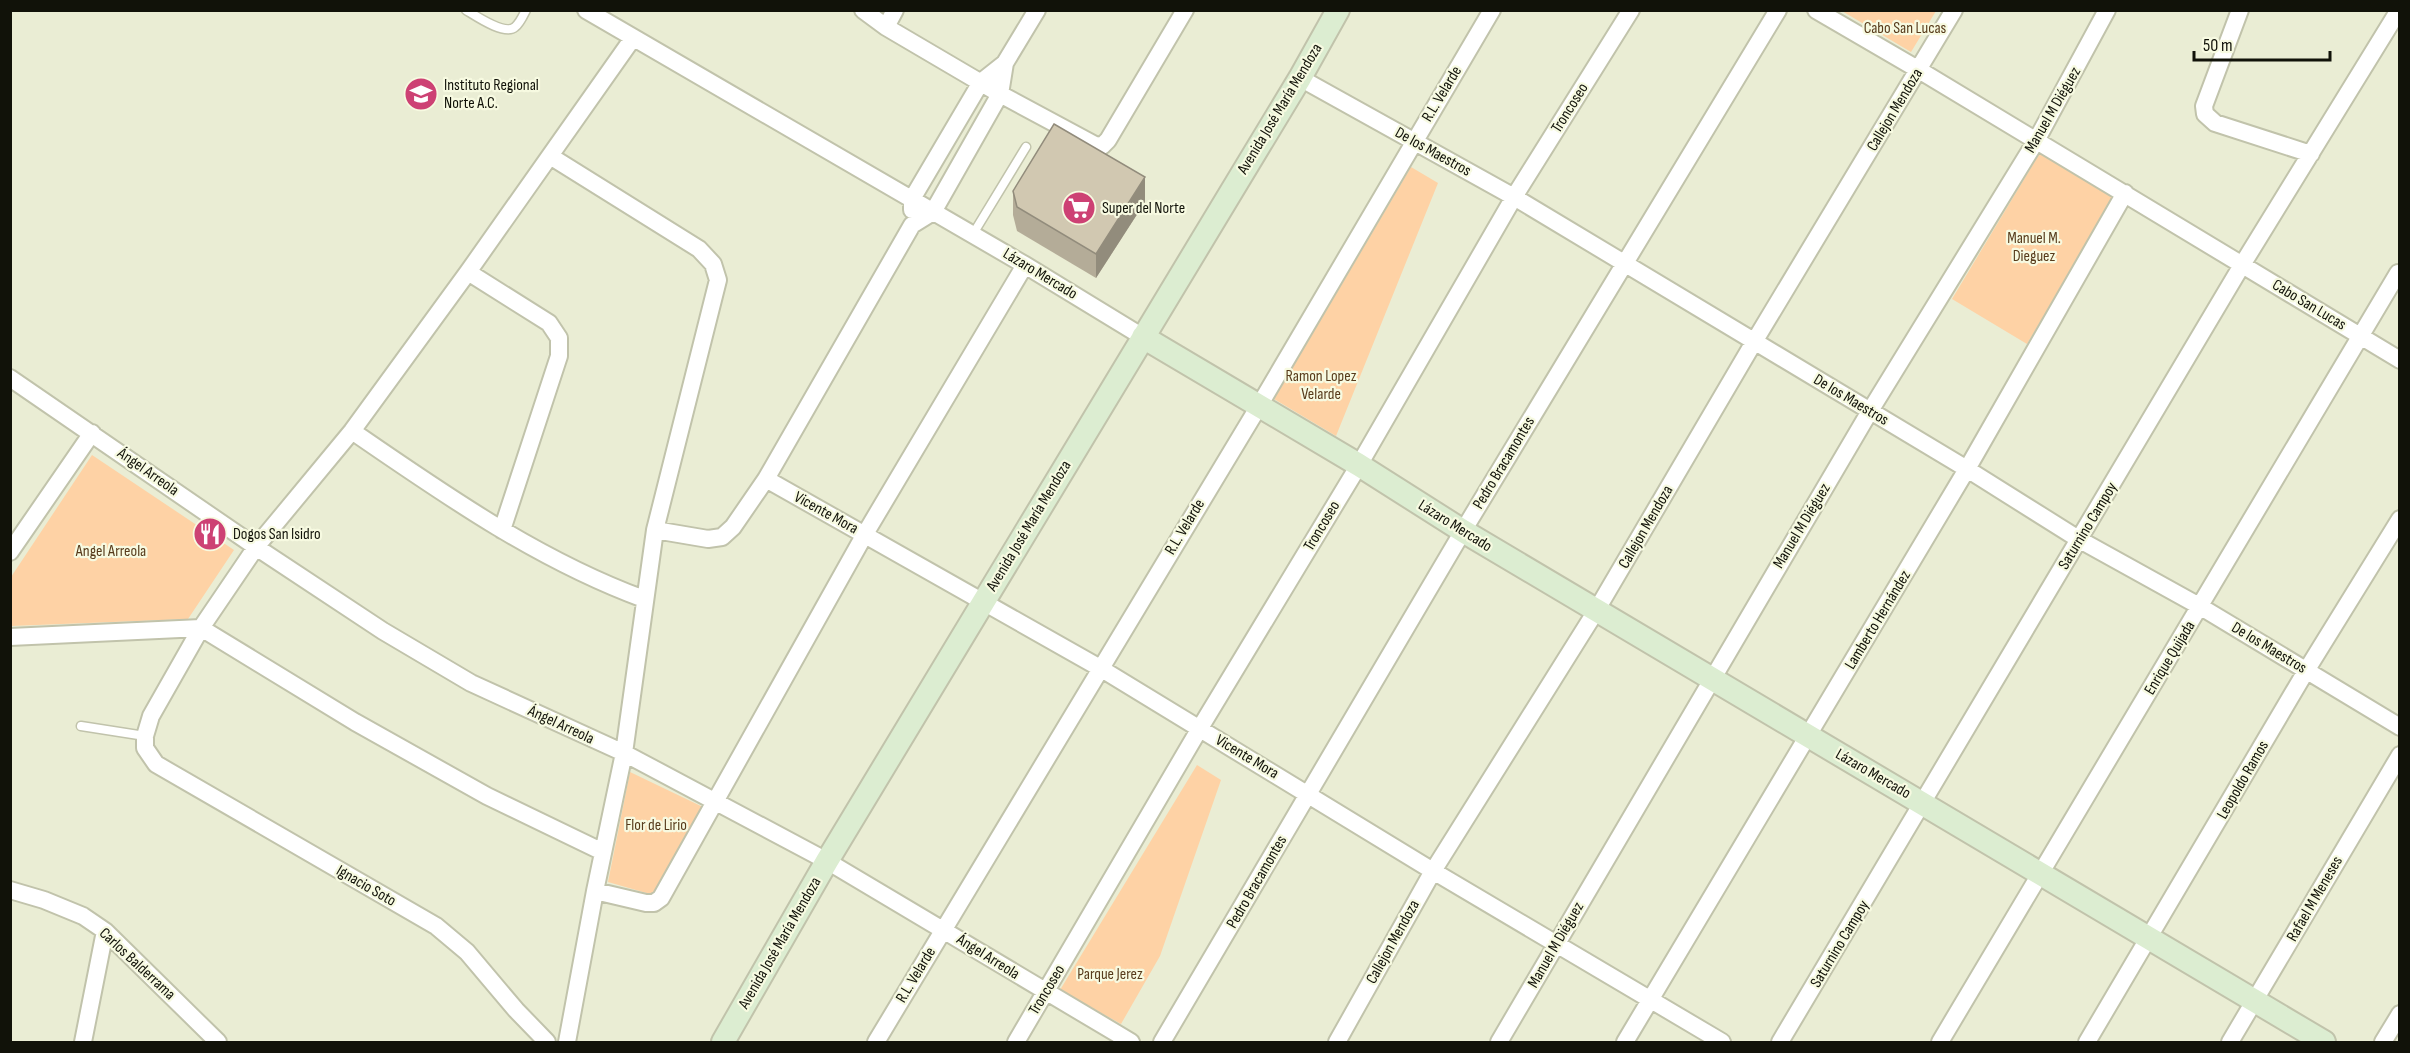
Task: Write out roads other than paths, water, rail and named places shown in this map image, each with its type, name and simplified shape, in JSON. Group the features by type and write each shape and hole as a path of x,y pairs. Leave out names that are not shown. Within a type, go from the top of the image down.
{"street":[{"name":"Lázaro Mercado","path":"586,10 973,234 1143,338 1359,465 1596,611 2324,1042"},
{"path":"863,10 886,27 1000,94 1095,145 1102,146 1108,140 1185,10"},
{"path":"886,27 895,10"},
{"path":"912,225 912,199 981,82 1005,63 1037,10"},
{"name":"Avenida José María Mendoza","path":"723,1042 827,861 1300,78 1338,10"},
{"name":"R.L. Velarde","path":"876,1042 1259,406 1492,10"},
{"name":"Troncoseo","path":"1016,1042 1200,728 1359,465 1514,197 1631,10"},
{"name":"Pedro Bracamontes","path":"1162,1042 1463,531 1778,10"},
{"name":"Cabo San Lucas","path":"1816,10 2400,360"},
{"name":"Callejon Mendoza","path":"1337,1042 1433,871 1596,611 1754,342 1954,10"},
{"name":"Manuel M Diéguez","path":"1499,1042 1870,411 2036,141 2107,10"},
{"path":"2240,10 2204,106 2205,114 2216,123 2311,154"},
{"name":"Saturnino Campoy","path":"1780,1042 2242,265 2399,10"},
{"path":"145,736 150,716 201,628 256,547 352,431 468,272 633,38"},
{"path":"655,530 708,539 722,537 733,527 766,479 912,225 933,212 1000,94 1005,63"},
{"name":"De los Maestros","path":"1300,78 1514,197 1626,263 2080,540 2201,607 2400,727"},
{"path":"550,156 699,249 713,264 718,280 655,530 624,753 594,891 567,1042"},
{"name":"Lamberto Hernández","path":"1625,1042 1809,737 2125,194"},
{"path":"594,891 654,903 661,898 865,534 1025,265"},
{"path":"468,272 549,323 559,338 559,356 502,530"},
{"name":"Enrique Quijada","path":"1940,1042 2398,273"},
{"name":"Ángel Arreola","path":"10,378 383,631 471,682 624,753 827,861 1131,1042"},
{"path":"352,431 436,489 562,565 644,599"},
{"path":"10,552 92,433"},
{"name":"Vicente Mora","path":"766,479 1100,668 1650,1002 1722,1042"},
{"name":"Leopoldo Ramos","path":"2087,1042 2150,939 2306,671 2400,519"},
{"path":"10,637 201,628 355,722 487,796 603,852"},
{"name":"Ignacio Soto","path":"145,736 145,748 156,764 436,926 467,952 516,1010 547,1042"},
{"name":"Rafael M Meneses","path":"2230,1042 2400,755"},
{"name":"Carlos Balderrama","path":"10,890 44,900 83,916 105,932 218,1042"},
{"path":"83,1042 105,932"},
{"path":"2383,1042 2400,1014"}],"lane":[{"path":"466,10 501,29 510,30 516,26 526,10"},
{"path":"973,234 1026,147"},
{"path":"81,726 145,736"}],"place":[{"name":"Instituto Regional Norte A.C.","path":"421,94"},
{"name":"Super del Norte","path":"1079,208"},
{"name":"Dogos San Isidro","path":"210,534"}],"park label":[{"name":"Manuel M. Dieguez","path":"2034,247"},
{"name":"Ramon Lopez Velarde","path":"1321,385"},
{"name":"Angel Arreola","path":"111,551"},
{"name":"Flor de Lirio","path":"656,825"},
{"name":"Parque Jerez","path":"1110,974"}]}
